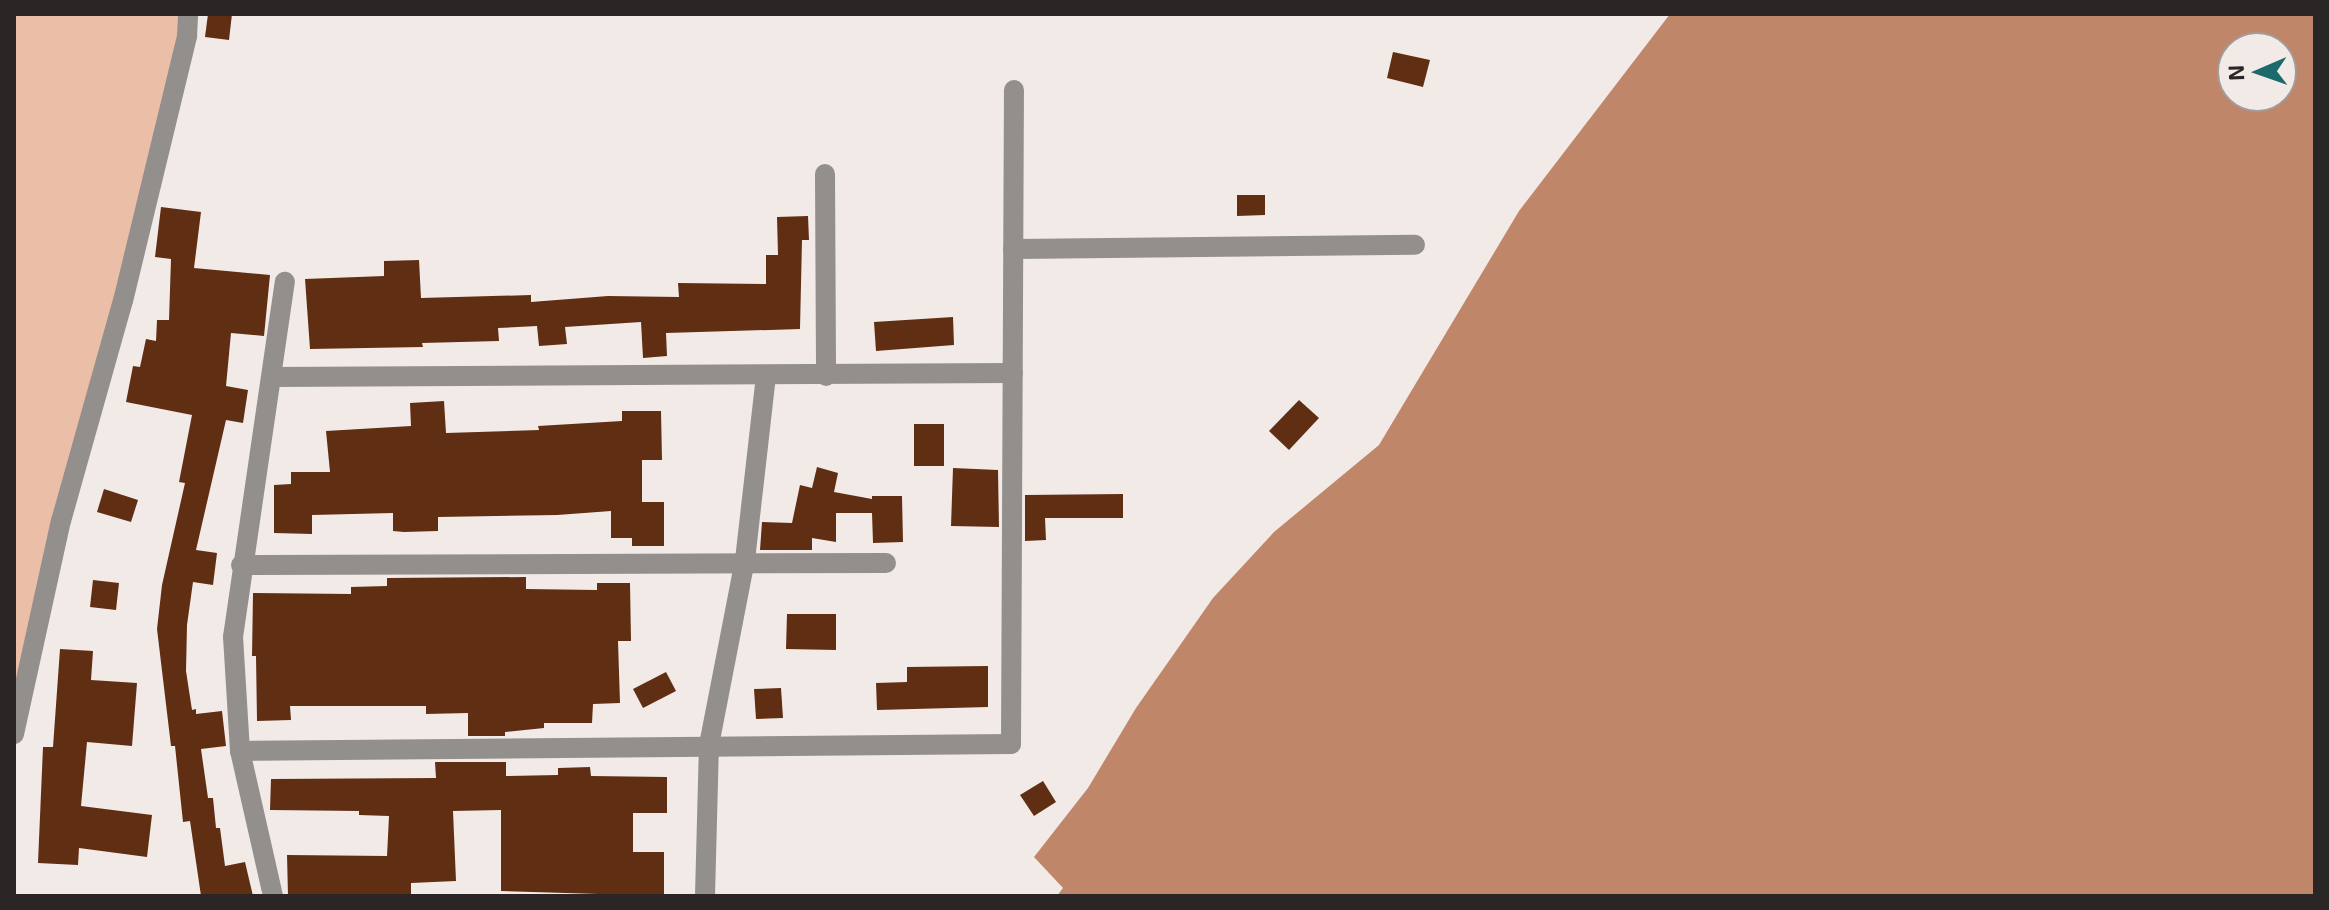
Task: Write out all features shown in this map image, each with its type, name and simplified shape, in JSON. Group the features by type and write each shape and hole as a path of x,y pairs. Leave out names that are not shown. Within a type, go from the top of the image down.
{"street":[{"path":"14,734 61,521 123,301 187,36 188,14"},
{"path":"240,751 1011,744 1014,90"},
{"path":"825,174 826,376"},
{"path":"1013,249 1415,245"},
{"path":"273,896 240,751 233,637 241,565 285,282"},
{"path":"272,377 766,377 1013,373"},
{"path":"705,896 709,745 745,560 766,377"},
{"path":"241,565 745,560 886,563"}],"shaded area":[{"path":"14,14 188,14 14,734"},
{"path":"1670,14 2315,14 2315,896 1057,896 1063,888 1034,857 1088,788 1136,708 1213,598 1274,532 1379,445 1519,211"}],"building":[{"path":"208,14 232,14 229,40 205,37"},
{"path":"1393,52 1430,60 1423,87 1387,78"},
{"path":"1237,195 1265,195 1265,215 1237,216"},
{"path":"161,207 201,212 194,268 270,275 264,336 231,333 226,386 248,390 243,423 226,420 196,550 217,553 213,585 193,582 187,625 186,671 192,710 196,709 196,714 222,711 226,746 201,749 208,798 213,798 225,866 245,862 253,896 201,896 190,821 183,822 175,746 171,746 157,629 162,585 185,483 179,482 192,415 126,402 133,366 140,367 146,339 156,341 157,320 169,320 171,259 155,257"},
{"path":"808,216 809,240 802,240 800,329 666,333 667,356 643,358 641,322 565,327 567,344 539,346 537,326 498,328 499,341 422,343 423,347 310,349 305,279 384,276 384,261 419,260 421,298 531,295 531,302 608,296 679,297 678,283 766,284 766,255 778,255 777,217"},
{"path":"953,317 954,345 876,351 874,322"},
{"path":"1299,400 1319,418 1289,450 1269,431"},
{"path":"444,401 446,433 539,430 538,426 622,421 622,411 661,411 662,460 642,460 642,502 664,502 664,546 632,546 632,538 611,538 611,511 438,517 438,531 404,532 393,531 393,513 312,515 312,534 274,533 274,485 291,484 291,472 330,472 326,431 411,426 410,403"},
{"path":"914,424 944,424 944,466 914,466"},
{"path":"817,467 838,473 834,492 872,499 872,496 902,496 903,542 873,543 872,513 836,513 836,542 812,538 812,550 760,550 762,522 792,523 800,485 812,488"},
{"path":"953,468 998,470 999,527 951,526"},
{"path":"104,489 138,500 131,522 97,512"},
{"path":"1123,494 1123,518 1045,518 1046,540 1025,541 1025,495"},
{"path":"526,577 526,589 597,590 597,583 630,583 631,641 618,641 620,703 593,704 592,723 544,723 544,728 505,732 505,736 468,736 468,713 426,714 426,706 290,706 291,720 257,721 256,656 252,656 253,593 351,594 351,587 387,586 387,578"},
{"path":"93,580 119,583 116,610 90,607"},
{"path":"787,614 836,614 836,650 786,649"},
{"path":"60,649 93,651 91,680 137,683 132,746 87,742 81,806 152,815 147,857 79,848 78,865 38,863 43,747 53,747"},
{"path":"988,666 988,707 877,710 876,683 907,682 907,667"},
{"path":"666,672 676,691 643,708 633,689"},
{"path":"781,688 783,718 756,719 754,689"},
{"path":"435,762 506,762 506,776 558,775 558,768 590,767 591,776 667,777 667,813 633,813 633,852 664,852 664,896 501,891 501,810 453,811 456,881 411,883 411,896 288,896 287,855 387,856 389,816 359,815 359,811 270,810 271,779 436,778"},
{"path":"1043,781 1056,802 1034,816 1020,795"}]}
